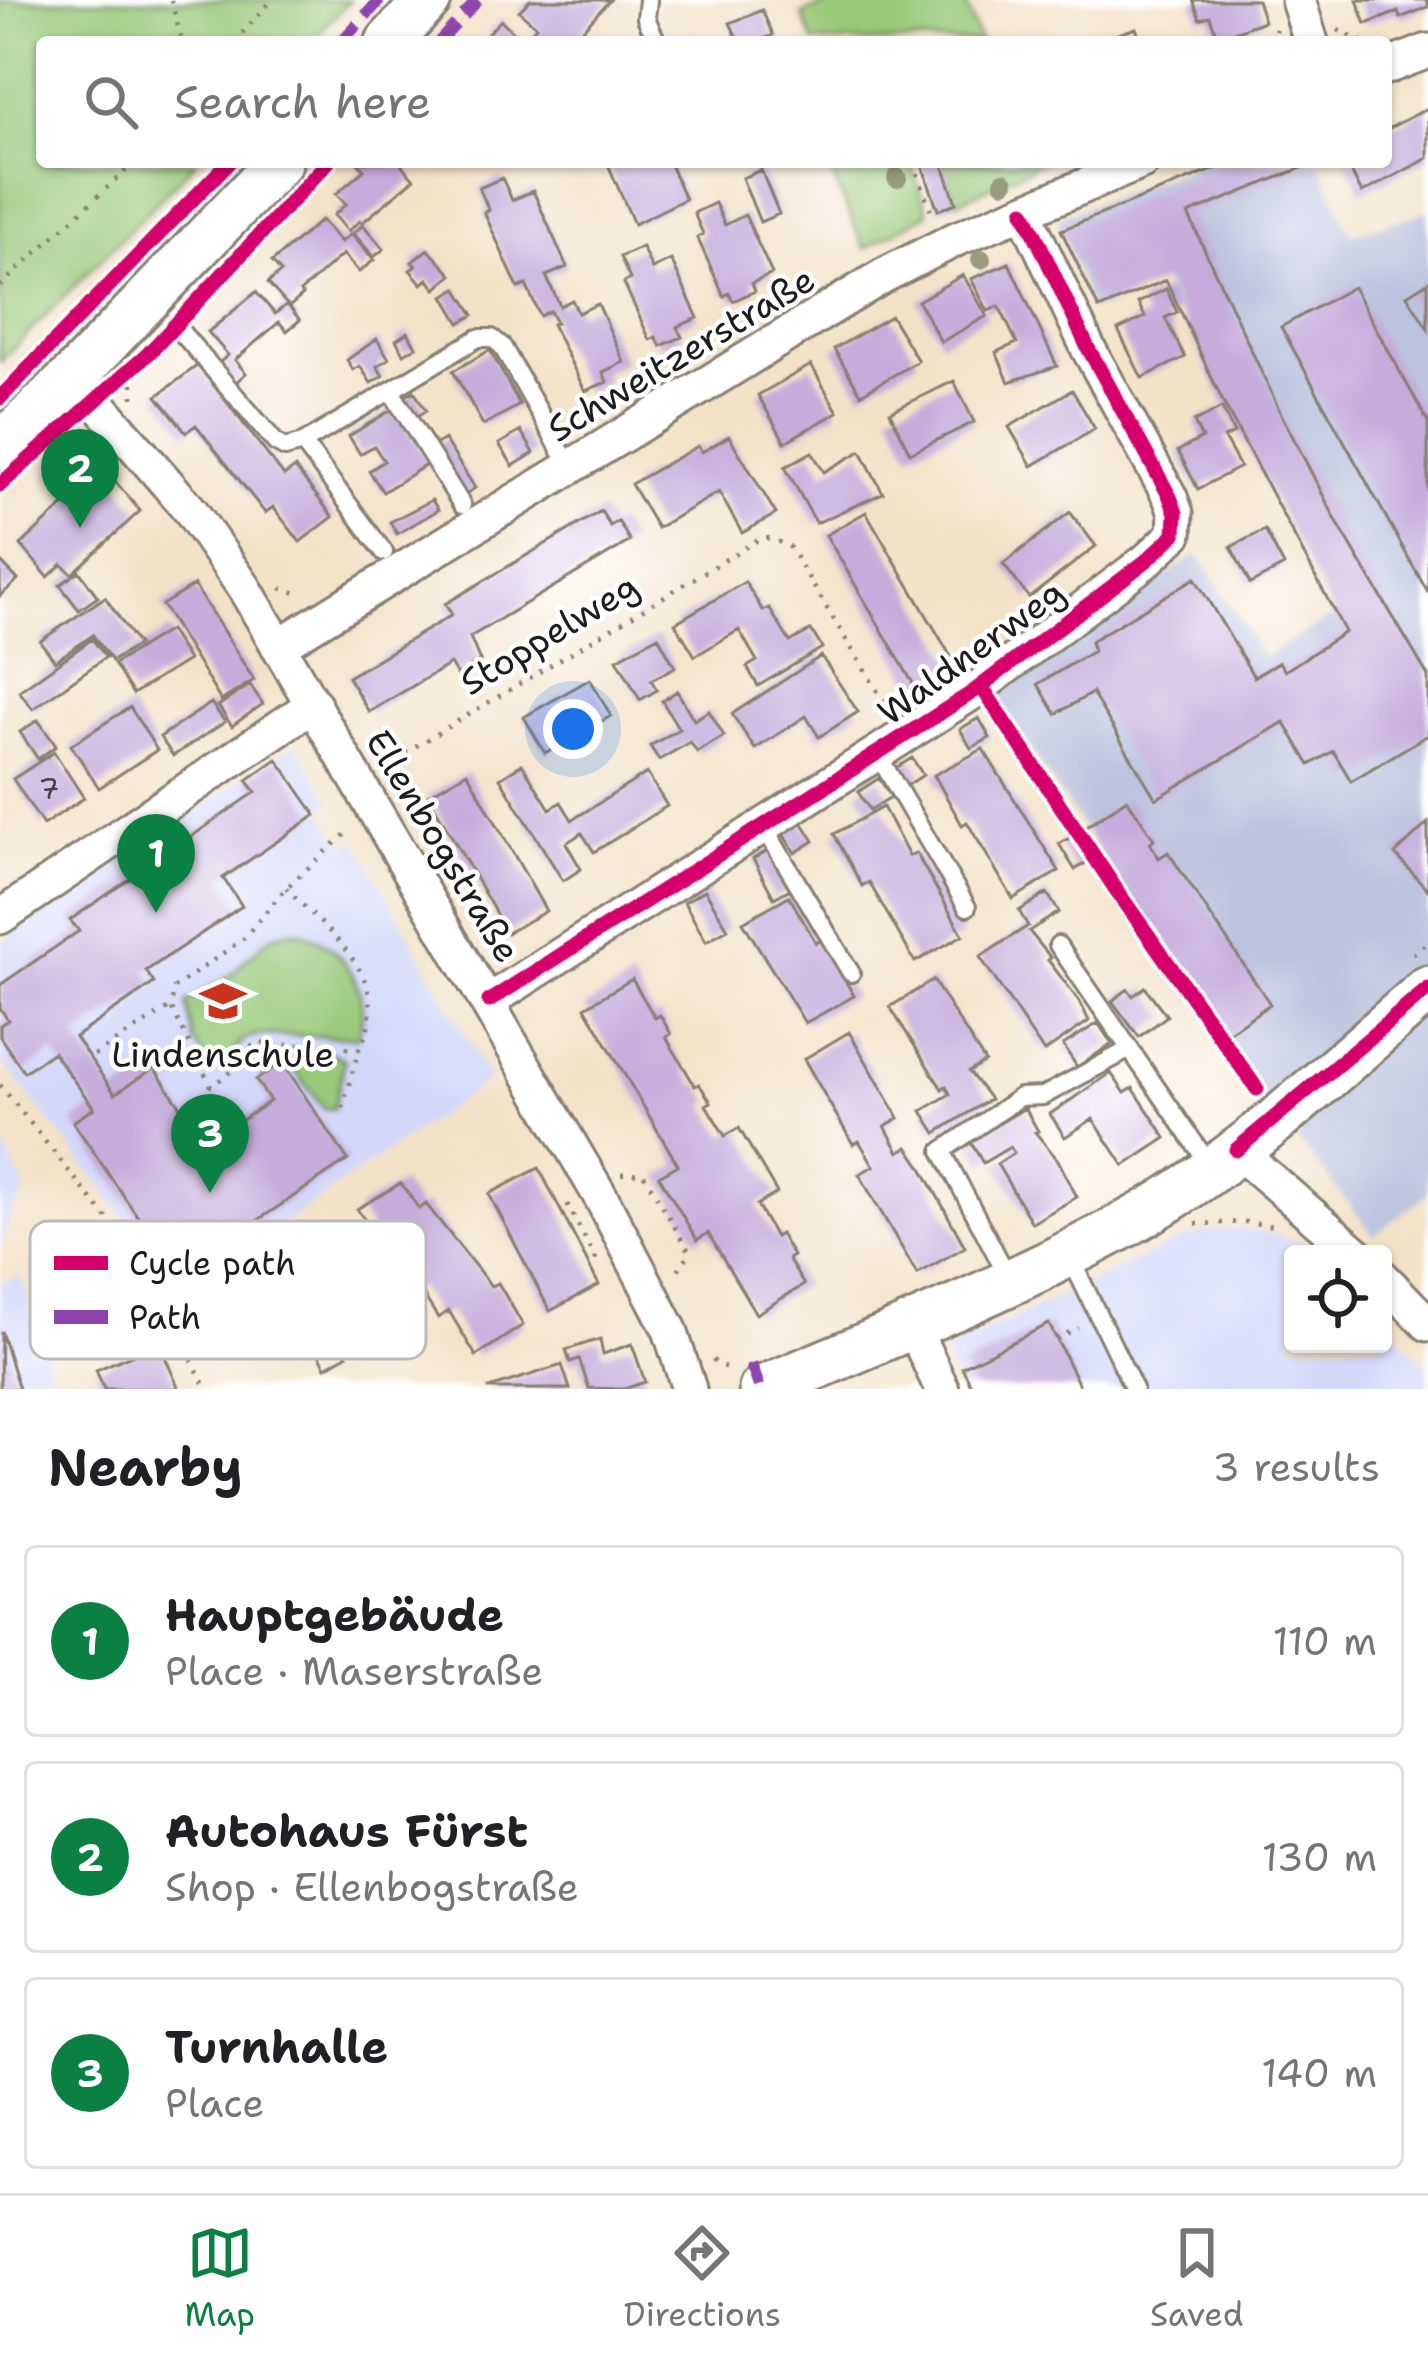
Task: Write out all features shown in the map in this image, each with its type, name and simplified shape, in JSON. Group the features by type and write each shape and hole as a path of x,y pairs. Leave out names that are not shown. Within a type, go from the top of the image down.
{"street":[{"path":"395,36 428,0"},
{"path":"1298,0 1309,36"},
{"path":"1392,65 1428,51"},
{"path":"0,446 274,168"},
{"name":"Schweitzerstraße","path":"278,646 883,276 956,239 1128,168"},
{"name":"Waldnerweg","path":"489,1001 974,692 1098,598 1166,542 1178,526 1170,497 1088,348 1024,211"},
{"name":"Ellenbogstraße","path":"74,376 190,511 314,704 637,1263 677,1347 689,1389"},
{"path":"0,916 314,704"},
{"path":"762,1389 1011,1282 1140,1216 1224,1159 1419,973"},
{"path":"1224,1159 1345,1245"},
{"path":"1392,1288 1428,1324"},
{"path":"912,1324 942,1389"}],"lane":[{"path":"648,0 646,18 654,36"},
{"path":"176,326 285,448 303,442 478,338 493,338 570,466"},
{"path":"391,391 462,505"},
{"path":"303,442 384,552"},
{"path":"891,747 967,907"},
{"path":"764,827 851,973"},
{"path":"1058,945 1130,1049 1224,1159"},
{"path":"1011,1282 942,1151 1021,1097 1042,1096 1130,1049"},
{"path":"1068,1253 1134,1389"}],"path":[{"path":"171,0 180,36"},
{"path":"239,36 272,0"},
{"path":"0,286 128,168"},
{"path":"916,168 934,218"},
{"path":"355,825 286,888 243,939 174,988 171,1007 211,1086 234,1070 245,1049 260,1043 359,1049"},
{"path":"286,888 340,941 363,974 371,1017 343,1108"},
{"path":"1419,973 1428,942"},
{"path":"94,1055 171,1007"},
{"path":"0,1085 109,1221"},
{"path":"1180,1226 1246,1222 1278,1226"},
{"path":"192,1359 206,1389"}],"shaded area":[{"path":"1187,168 1322,168 1351,235 1428,211 1428,1194 1374,1235 1257,1089 992,690 1198,554 1263,657 1334,616 1162,280 1091,309 1057,218"},
{"name":"Lindenschule","path":"295,743 332,801 321,809 345,847 356,840 490,1079 288,1221 129,1221 0,1059 0,943"},
{"path":"0,1139 26,1189 0,1250"},
{"path":"1206,1231 1267,1232 1305,1245 1284,1245 1284,1353 1392,1353 1392,1328 1428,1366 1428,1389 962,1389 943,1352"},
{"path":"21,1277 30,1306 30,1359 47,1359 56,1389 0,1389 0,1283"}],"green space":[{"path":"0,0 350,0 317,36 36,36 36,168 190,168 0,362"},
{"path":"838,0 964,0 978,36 811,36 802,14"},
{"path":"829,168 912,168 928,213 865,249"},
{"path":"943,168 1030,168 956,203"},
{"path":"293,930 325,944 349,970 361,1002 357,1037 256,1035 213,1069 194,1042 187,1003 227,978 271,936"},
{"path":"288,1052 335,1054 345,1061 334,1108 324,1109 287,1060"}],"building":[{"path":"530,0 610,0 577,36 540,36 533,30 536,26 519,11"},
{"path":"1193,0 1257,0 1264,21 1217,36 1210,16 1200,19"},
{"path":"1357,0 1428,0 1428,7 1366,24"},
{"path":"762,10 773,35 736,36 730,23"},
{"path":"501,20 517,36 491,36 488,33"},
{"path":"1136,28 1139,36 1113,36"},
{"path":"1428,108 1428,158 1362,193 1349,168 1392,168 1392,127"},
{"path":"404,168 414,179 348,231 334,215 346,204 336,194 364,170"},
{"path":"610,168 672,168 685,199 634,224"},
{"path":"923,168 944,168 956,203 938,210"},
{"path":"1218,168 1302,168 1188,214 1338,524 1428,676 1428,735 1351,781 1333,751 1310,765 1284,722 1156,799 1092,693 1056,714 1038,684 1093,651 1091,641 1195,578 1254,677 1279,662 1285,671 1345,632 1225,406 1166,280 1099,309 1061,230"},
{"path":"761,170 779,214 760,222 742,178"},
{"path":"502,178 512,200 533,191 567,267 546,276 560,306 572,300 578,313 598,304 624,362 603,372 607,382 585,391 550,311 540,316 526,285 518,288 484,212 489,210 479,188"},
{"path":"715,203 725,225 745,215 772,274 752,283 755,291 733,301 729,293 724,296 697,237 703,234 694,213"},
{"path":"321,220 341,242 351,234 374,260 359,272 343,254 289,307 268,283 281,272 272,262"},
{"path":"363,225 384,249 374,257 353,233"},
{"path":"642,247 652,269 671,260 698,318 677,327 682,337 661,346 656,337 650,340 624,283 630,279 620,257"},
{"path":"428,249 452,275 436,289 428,279 422,284 410,270 416,266 412,262"},
{"path":"1009,263 1057,366 1009,382 996,352 1017,343 999,306 988,311 971,279"},
{"path":"963,275 987,316 941,342 918,301"},
{"path":"1428,282 1428,329 1407,295"},
{"path":"1353,287 1428,422 1428,593 1281,327"},
{"path":"457,288 474,315 460,323 444,296"},
{"path":"1166,289 1177,312 1165,318 1185,357 1142,378 1118,330 1145,317 1138,303"},
{"path":"256,292 275,314 287,304 300,320 287,331 279,322 235,360 246,373 235,383 218,364 228,355 208,332"},
{"path":"891,316 918,361 861,394 834,349"},
{"path":"408,332 416,347 404,354 396,340"},
{"path":"377,339 389,359 377,366 383,376 371,383 360,366 353,370 347,360"},
{"path":"490,350 520,405 483,425 453,371"},
{"path":"198,365 284,476 295,468 333,517 300,542 273,507 265,513 196,425 186,432 157,396"},
{"path":"811,365 838,412 785,442 758,395"},
{"path":"954,381 974,422 910,453 890,412"},
{"path":"1072,390 1095,429 1032,466 1009,427"},
{"path":"414,391 426,411 416,417 404,397"},
{"path":"394,408 429,463 383,492 369,471 384,461 374,446 360,454 349,436"},
{"path":"1222,408 1234,433 1224,438 1240,467 1198,489 1178,451 1202,438 1194,422"},
{"path":"521,431 534,453 513,466 499,444"},
{"path":"729,436 776,514 742,533 719,492 657,528 631,484 698,446 702,452"},
{"path":"444,439 475,488 464,495 433,446"},
{"path":"861,451 883,493 816,523 785,467 812,452 824,472"},
{"path":"98,474 109,474 140,511 72,574 62,564 48,577 21,545"},
{"path":"432,500 438,510 397,534 390,522"},
{"path":"601,511 610,526 618,521 630,541 470,637 480,661 457,675 450,664 369,712 348,677 452,615 445,604"},
{"path":"866,512 957,667 917,690 826,535"},
{"path":"1070,512 1096,546 1029,598 1003,564"},
{"path":"1265,530 1284,566 1250,584 1231,547"},
{"path":"0,561 18,580 0,596"},
{"path":"79,571 98,597 79,610 60,585"},
{"path":"745,582 763,611 769,608 790,642 811,630 822,648 758,686 747,667 757,661 739,630 695,656 675,623"},
{"path":"194,585 254,680 221,701 162,605"},
{"path":"105,597 138,645 112,661 93,635 55,661 40,641"},
{"path":"169,630 188,660 133,694 114,664"},
{"path":"658,636 675,667 651,680 657,690 640,700 617,659"},
{"path":"92,639 106,657 33,709 19,691"},
{"path":"821,656 858,712 819,737 806,716 755,749 732,714"},
{"path":"590,679 611,716 545,753 524,717"},
{"path":"250,685 263,704 232,726 218,706"},
{"path":"677,691 694,720 709,711 724,736 697,752 690,742 659,760 650,746 679,729 662,701"},
{"path":"211,703 225,722 173,756 160,737"},
{"path":"130,707 157,750 99,788 71,745"},
{"path":"979,718 990,738 971,748 960,729"},
{"path":"38,720 56,746 38,759 20,732"},
{"path":"983,749 1059,871 1013,899 934,775"},
{"path":"54,752 84,798 43,825 13,779"},
{"path":"912,758 923,775 905,787 894,769"},
{"path":"277,759 316,815 223,878 242,906 146,971 154,983 75,1037 115,1094 154,1068 198,1132 227,1113 235,1125 270,1101 256,1080 282,1062 348,1160 257,1221 141,1221 73,1122 94,1108 53,1052 24,1072 0,1037 0,1025 8,1020 0,1008 0,985 79,931 70,920 256,792 247,780"},
{"path":"522,764 550,809 561,802 572,820 647,773 667,806 594,852 582,833 566,843 581,869 563,881 500,778"},
{"path":"467,772 546,911 507,933 428,795"},
{"path":"879,778 891,797 870,810 858,792"},
{"path":"1127,799 1154,839 1150,843 1159,858 1168,852 1270,1004 1228,1033 1084,828"},
{"path":"883,807 909,856 916,853 963,935 915,962 869,882 862,886 834,834"},
{"path":"802,822 814,841 795,853 783,834"},
{"path":"1428,823 1428,890 1395,854"},
{"path":"1071,837 1087,862 1075,870 1059,844"},
{"path":"770,849 792,888 774,898 753,859"},
{"path":"705,890 728,929 706,941 684,902"},
{"path":"1047,893 1059,912 1029,931 1089,1021 1044,1052 980,957 1028,926 1019,911"},
{"path":"789,896 816,943 822,940 854,996 805,1023 743,922"},
{"path":"632,979 655,1018 660,1015 671,1034 666,1037 695,1086 699,1084 711,1102 706,1105 725,1136 739,1128 777,1193 757,1205 775,1237 780,1234 793,1256 788,1259 804,1285 756,1314 708,1233 697,1240 659,1176 678,1165 585,1007"},
{"path":"933,980 985,1062 969,1072 990,1099 936,1133 922,1111 950,1094 946,1086 942,1089 890,1007"},
{"path":"1145,987 1167,1016 1139,1037 1112,1001 1128,989 1133,996"},
{"path":"1098,1023 1112,1044 1077,1067 1063,1045"},
{"path":"849,1032 899,1118 885,1126 899,1152 908,1147 965,1247 917,1274 859,1174 874,1166 859,1141 853,1144 804,1059"},
{"path":"1111,1073 1125,1093 1133,1088 1166,1138 1124,1166 1093,1119 1065,1137 1050,1114"},
{"path":"1025,1108 1077,1197 1032,1223 997,1164 1014,1153 1010,1147 983,1163 970,1141"},
{"path":"539,1168 599,1285 550,1311 489,1194"},
{"path":"401,1183 419,1209 426,1204 491,1286 498,1283 523,1325 476,1356 449,1311 438,1318 426,1299 426,1221 366,1221 357,1209"},
{"path":"1049,1324 1081,1389 973,1389 962,1367"},
{"path":"1,1331 19,1389 0,1389"},
{"path":"600,1339 603,1354 632,1344 645,1382 624,1389 589,1388 579,1359 570,1362 566,1350"},
{"path":"122,1359 166,1359 179,1389 104,1389 96,1370"},
{"path":"562,1365 570,1389 489,1389 489,1388"}],"marked path":[{"path":"347,36 380,0"},
{"path":"445,36 478,0"},
{"path":"751,1364 760,1389"}],"cycle path":[{"path":"0,398 223,168"},
{"path":"0,485 148,354 322,168"},
{"path":"489,1001 973,692 1175,534 1176,513 1170,497 1088,348 1024,211"},
{"path":"981,686 1117,891 1257,1089"},
{"path":"1236,1150 1428,989"}],"place":[{"name":"Autohaus Fürst","path":"80,528"},
{"name":"Hauptgebäude","path":"156,913"},
{"name":"Lindenschule","path":"223,1001"},
{"name":"Turnhalle","path":"210,1193"}]}
